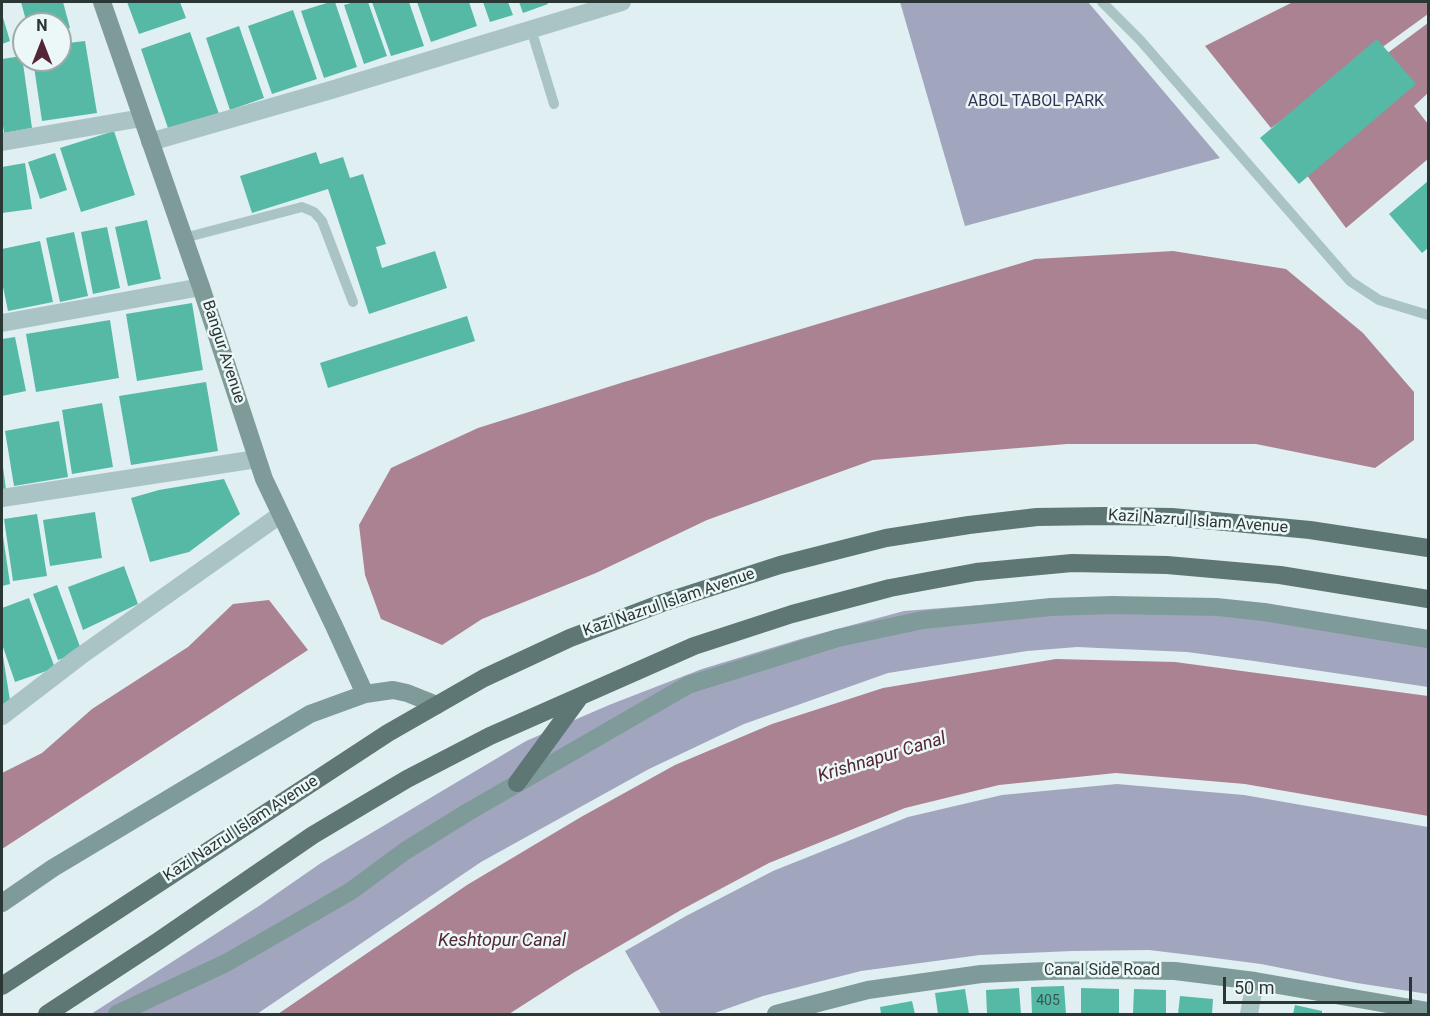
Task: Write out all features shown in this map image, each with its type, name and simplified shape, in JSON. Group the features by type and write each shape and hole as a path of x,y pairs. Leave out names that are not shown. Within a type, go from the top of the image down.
{"main road":[{"name":"Kazi Nazrul Islam Avenue","path":"2,986 388,733 484,678 570,638 662,603 780,565 886,538 969,525 1037,518 1105,516 1172,518 1310,530 1428,548"},
{"path":"47,1014 313,835 407,779 490,736 694,646 792,614 890,588 976,572 1072,563 1167,565 1280,575 1428,599"},
{"path":"517,783 580,697"}],"street":[{"name":"Bangur Avenue","path":"102,2 201,287 264,479 365,694"},
{"path":"150,142 622,2"},
{"path":"2,142 142,117"},
{"path":"2,323 201,287"},
{"path":"2,498 257,459"},
{"path":"2,716 79,657 280,515"},
{"path":"117,1014 226,963 351,891 405,851 468,812 688,685 838,638 923,620 1051,607 1112,605 1216,607 1264,612 1428,639"},
{"path":"2,903 53,868 310,714 365,694 393,690 437,705"},
{"name":"Canal Side Road","path":"776,1014 868,990 981,974 1046,970 1175,971 1255,981 1428,1011"},
{"path":"1250,1014 1255,981"}],"lane":[{"path":"1102,2 1140,40 1350,281 1379,300 1428,315"},
{"path":"531,29 554,104"},
{"path":"184,238 302,207 314,212 322,221 353,302"}],"green space":[{"name":"ABOL TABOL PARK","path":"900,2 1088,2 1220,158 965,226"},
{"path":"1032,601 1428,633 1428,687 1187,652 1077,647 1027,651 888,673 744,724 649,769 481,862 257,1014 91,1014 259,906 321,863 526,741 609,705 702,669 804,638 904,611"},
{"path":"1117,784 1244,795 1428,827 1428,994 1261,964 1207,957 1149,950 1072,951 980,955 861,971 763,996 712,1014 661,1014 625,951 773,871 908,817 1002,795"}],"water":[{"path":"1293,2 1428,2 1428,14 1271,128 1205,46"},
{"path":"1428,23 1428,93 1414,106 1428,124 1428,159 1346,228 1277,135"},
{"path":"1173,251 1286,269 1363,333 1414,392 1414,440 1375,468 1256,444 1067,444 873,460 707,520 596,573 482,619 442,645 381,619 365,575 359,525 391,468 478,428 1035,259"},
{"path":"269,600 308,650 2,849 2,773 42,753 92,709 188,647 233,604"},
{"name":"Keshtopur Canal","path":"1056,659 1175,662 1428,696 1428,816 1245,784 1116,773 999,785 905,808 769,863 681,910 573,973 509,1014 278,1014 467,885 581,817 675,765 772,724 883,688"}],"building":[{"path":"21,2 63,2 66,12 24,12"},
{"path":"127,2 180,2 186,18 139,34"},
{"path":"335,2 357,67 324,78 301,11"},
{"path":"368,2 387,56 364,64 344,5"},
{"path":"372,2 409,2 424,46 391,56"},
{"path":"417,2 469,2 477,26 431,42"},
{"path":"483,2 508,2 513,15 490,22"},
{"path":"519,2 547,2 548,4 523,13"},
{"path":"293,10 317,79 272,94 248,26"},
{"path":"2,14 10,41 2,44"},
{"path":"239,26 264,98 230,110 206,38"},
{"path":"190,32 219,114 169,131 141,49"},
{"path":"1377,39 1416,84 1299,184 1260,138"},
{"path":"85,41 97,113 42,121 35,72 72,72 72,43"},
{"path":"12,58 12,72 24,72 32,128 4,133 2,59"},
{"path":"114,131 135,195 81,212 60,148"},
{"path":"316,152 320,164 343,157 350,178 363,174 386,244 376,247 382,268 435,251 447,288 369,314 328,189 252,213 240,176"},
{"path":"55,153 67,190 40,199 28,162"},
{"path":"25,163 32,209 2,213 2,167"},
{"path":"1428,181 1428,248 1422,253 1389,214"},
{"path":"147,220 161,279 128,286 115,227"},
{"path":"107,227 120,288 93,294 81,232"},
{"path":"74,232 88,296 60,302 46,238"},
{"path":"40,241 53,302 8,311 2,282 2,249"},
{"path":"192,303 203,370 137,381 126,314"},
{"path":"467,316 475,341 328,388 320,363"},
{"path":"110,320 119,378 36,392 26,334"},
{"path":"15,337 26,391 2,396 2,339"},
{"path":"206,382 218,451 131,465 119,396"},
{"path":"102,403 113,467 72,474 62,410"},
{"path":"59,421 68,477 14,486 5,431"},
{"path":"2,467 6,490 2,491"},
{"path":"224,479 240,514 189,552 150,562 131,498 159,490"},
{"path":"95,512 102,558 50,566 43,520"},
{"path":"37,514 47,576 13,581 4,519"},
{"path":"2,536 10,584 2,586"},
{"path":"124,566 138,604 83,630 68,587"},
{"path":"57,585 82,652 58,660 33,594"},
{"path":"29,598 55,668 15,682 2,644 2,608"},
{"path":"2,656 11,707 2,709"},
{"path":"1064,986 1066,1014 1032,1014 1031,987"},
{"path":"1019,988 1021,1014 987,1014 986,990"},
{"path":"1081,988 1119,989 1119,1014 1081,1014"},
{"path":"965,989 969,1014 938,1014 935,993"},
{"path":"1134,989 1166,990 1166,1014 1133,1014"},
{"path":"1180,996 1213,999 1212,1014 1178,1014"},
{"path":"912,1001 915,1014 881,1014 880,1007"},
{"path":"1295,1005 1322,1011 1322,1014 1293,1014"}],"water label":[{"name":"Krishnapur Canal","path":"882,758"}]}
